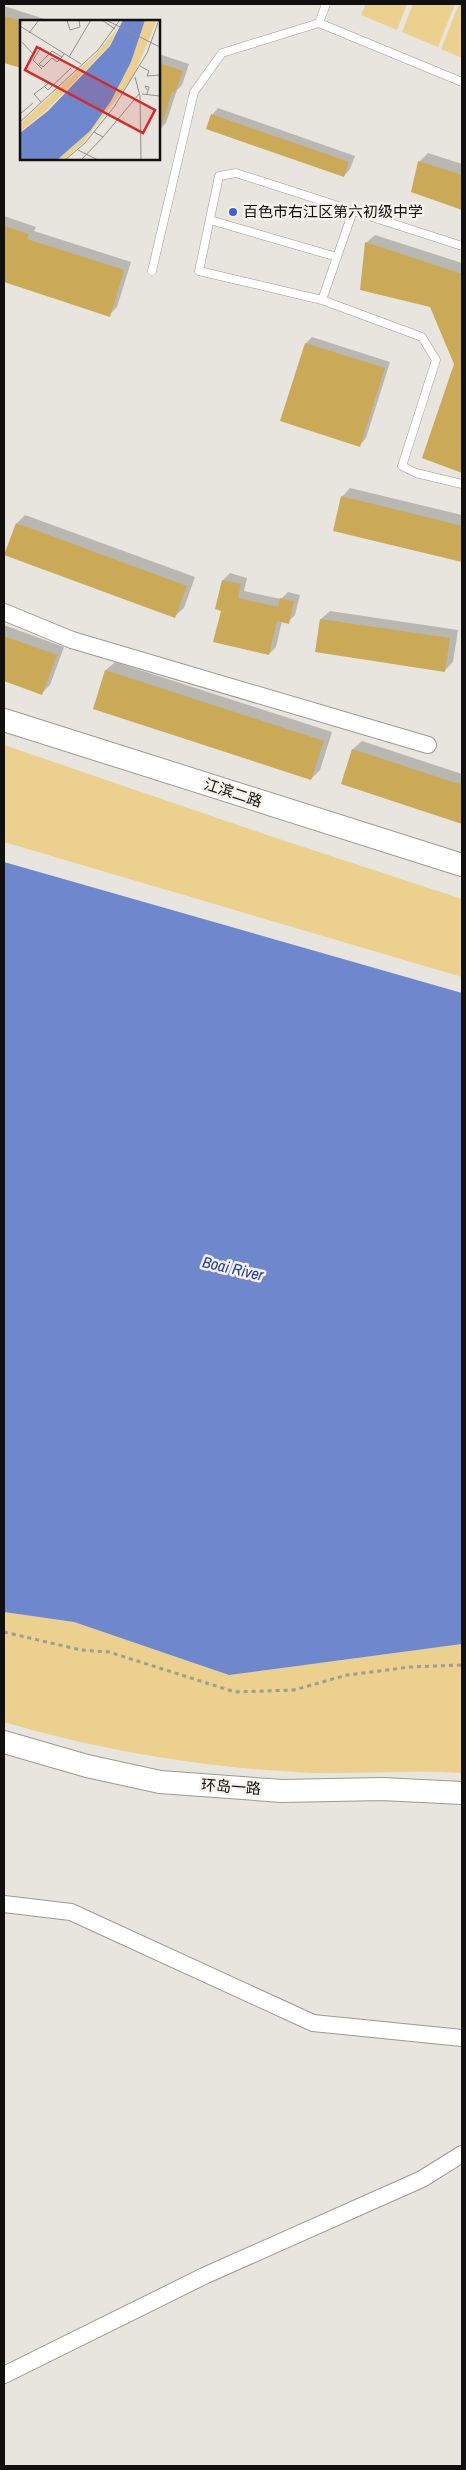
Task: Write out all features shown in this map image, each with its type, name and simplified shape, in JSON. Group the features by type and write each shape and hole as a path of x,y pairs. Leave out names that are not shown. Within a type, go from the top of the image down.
{"main road":[{"name":"江滨二路","path":"4,720 462,865"},
{"name":"环岛一路","path":"4,1742 87,1766 160,1782 282,1790 382,1790 462,1794"}],"street":[{"path":"4,612 72,640 428,745"},
{"path":"4,1904 71,1912 313,2022 462,2038"},
{"path":"4,2376 204,2276 422,2178 462,2154"}],"lane":[{"path":"319,23 326,4"},
{"path":"152,271 194,92 222,53 319,23 462,82"},
{"path":"462,246 236,173 220,176 199,271 322,300 422,337 436,360 402,466 416,473 462,484"},
{"path":"322,300 353,211"},
{"path":"210,220 337,258"}],"path":[{"path":"4,1632 82,1650 109,1652 235,1692 294,1690 347,1675 410,1667 462,1665"}],"shaded area":[{"path":"366,4 407,4 397,30 361,15"},
{"path":"413,4 455,4 438,47 402,32"},
{"path":"459,4 462,4 462,58 441,49"},
{"path":"4,745 462,899 462,977 4,842"},
{"path":"4,1612 74,1622 229,1675 462,1644 462,1773 314,1773 197,1763 79,1742 4,1722"}],"water":[{"name":"Boai River","path":"4,862 462,993 462,1644 229,1675 74,1622 4,1612"}],"building":[{"path":"4,16 20,21 20,68 4,63"},
{"path":"160,63 183,71 175,93 172,92 162,124 160,124"},
{"path":"211,114 349,162 344,177 206,129"},
{"path":"418,161 462,175 462,210 411,192"},
{"path":"4,226 29,234 27,239 124,270 110,317 4,282"},
{"path":"365,242 462,274 462,473 422,458 454,364 430,307 360,290"},
{"path":"305,343 385,368 360,447 280,421"},
{"path":"341,496 462,526 462,562 333,531"},
{"path":"16,523 187,586 175,618 4,555"},
{"path":"222,580 241,584 238,598 278,607 280,598 294,601 289,624 277,621 269,655 213,642 221,611 215,609"},
{"path":"320,619 450,638 445,672 315,652"},
{"path":"4,636 57,655 42,695 4,681"},
{"path":"105,670 324,741 311,780 93,709"},
{"path":"352,749 462,785 462,824 341,784"}],"place":[{"name":"百色市右江区第六初级中学","path":"233,212"}]}
